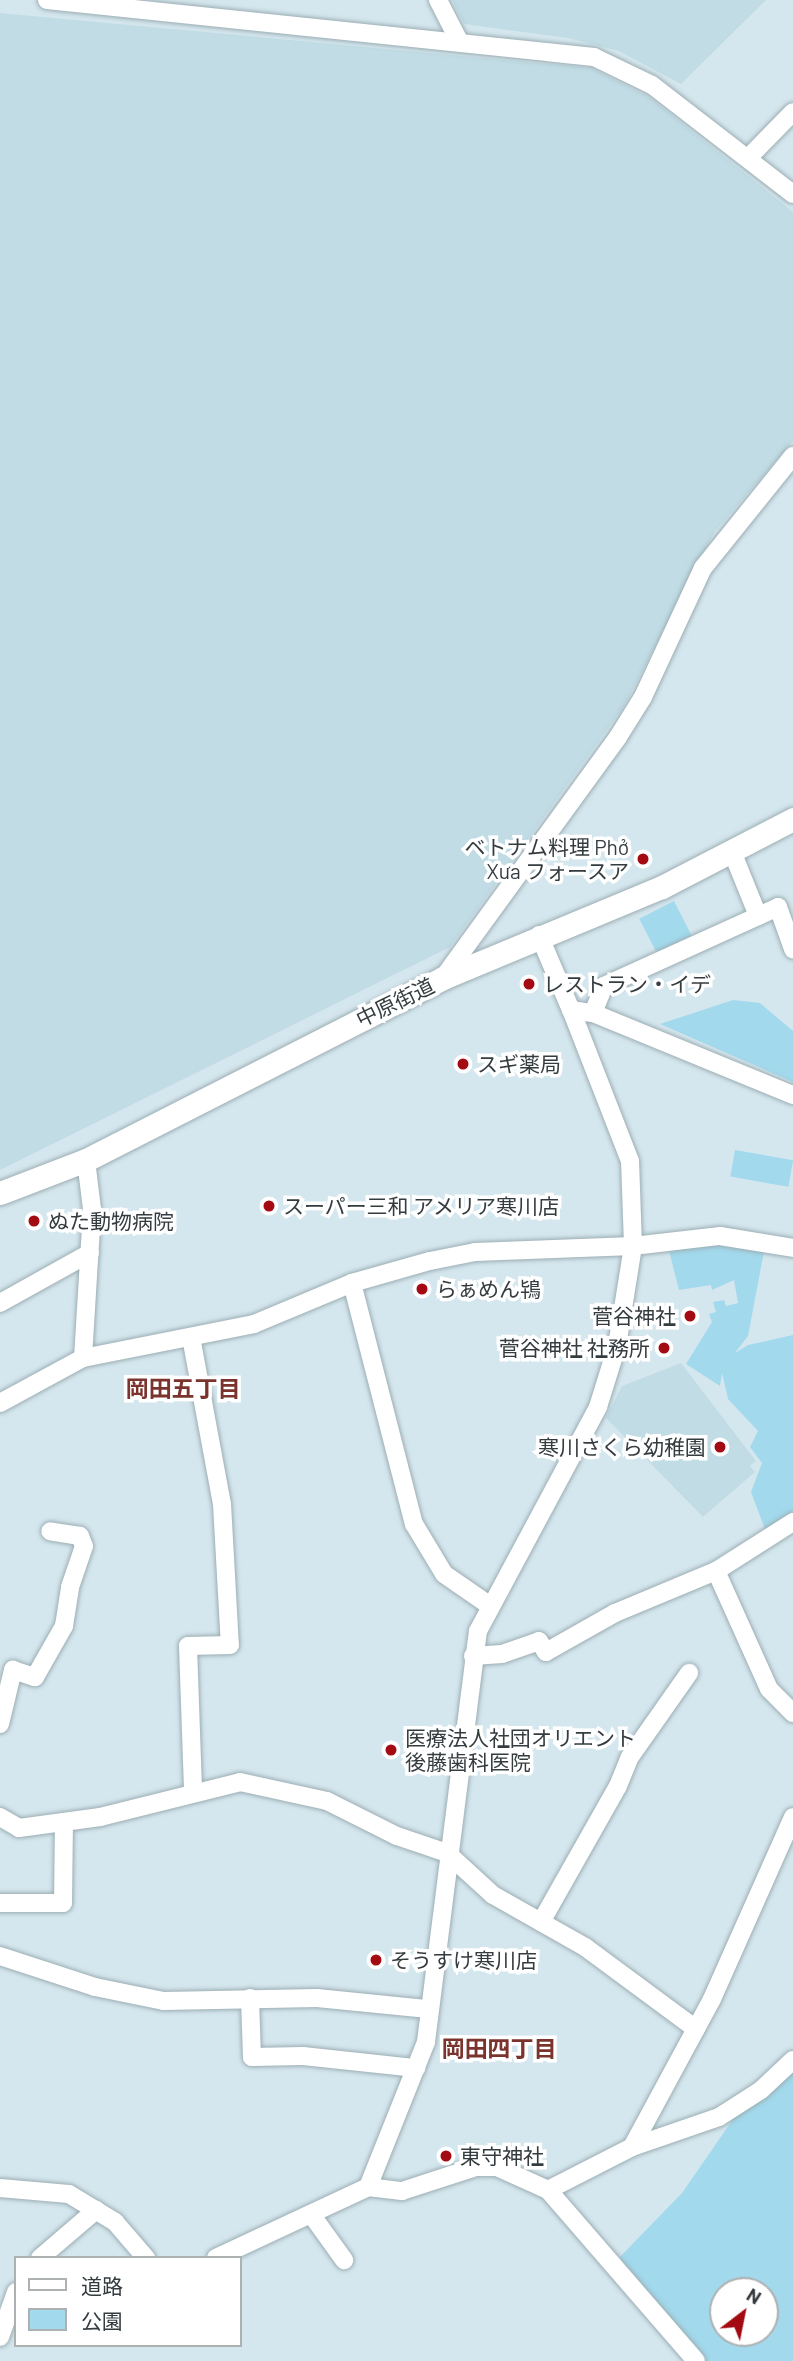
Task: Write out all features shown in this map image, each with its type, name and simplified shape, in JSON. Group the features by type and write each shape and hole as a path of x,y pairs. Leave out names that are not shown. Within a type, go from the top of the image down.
{"main road":[{"name":"中原街道","path":"0,1193 86,1160 443,978 733,853 793,819"}],"street":[{"path":"47,0 156,5 558,50 621,67 652,85 793,194"},
{"path":"438,0 459,41"},
{"path":"748,158 793,112"},
{"path":"443,978 618,737 643,697 703,568 793,456"},
{"path":"733,853 758,916"},
{"path":"593,1013 604,986 778,907 793,949"},
{"path":"368,2187 426,2042 473,1656 489,1605 606,1387 633,1246 630,1161 539,935"},
{"path":"571,1010 593,1013 793,1095"},
{"path":"83,1358 92,1209 86,1160"},
{"path":"0,1205 24,1184"},
{"path":"0,1403 83,1358 254,1324 352,1283 475,1252 633,1246 720,1236 793,1248"},
{"path":"0,1303 90,1253"},
{"path":"352,1283 414,1524 444,1574 489,1605"},
{"path":"191,1337 222,1504 230,1645 188,1646 194,1792"},
{"path":"473,1656 502,1654 538,1641 546,1652 615,1613 716,1571 793,1521"},
{"path":"0,1724 13,1670 35,1677 64,1626 70,1587 84,1546 80,1536 50,1531"},
{"path":"716,1571 769,1689 793,1713"},
{"path":"541,1922 618,1786 630,1756 689,1672"},
{"path":"0,1816 19,1828 64,1822 240,1782 327,1801 397,1836 447,1853 493,1895 585,1947 696,2029"},
{"path":"632,2147 696,2029 793,1816"},
{"path":"0,1903 63,1903 64,1822"},
{"path":"0,1956 95,1987 164,2001 317,1998 428,2010"},
{"path":"250,1998 252,2057 303,2056 416,2068"},
{"path":"548,2190 632,2147 719,2117 761,2090 793,2060"},
{"path":"220,2256 368,2187 402,2191 477,2167 497,2167 548,2190 696,2361"},
{"path":"0,2188 69,2194 115,2222 144,2256"},
{"path":"42,2256 96,2210"},
{"path":"311,2214 344,2260"},
{"path":"0,2337 14,2298"}],"shaded area":[{"path":"452,0 766,0 681,84 619,51 568,38 464,24"},
{"path":"0,13 591,68 649,97 793,212 793,441 715,531 624,706 450,947 0,1170"},
{"path":"681,1363 756,1461 750,1466 755,1472 703,1517 606,1418 622,1386"}],"green space":[{"path":"674,901 692,936 657,953 639,919"},
{"path":"733,1000 760,1003 793,1031 793,1082 660,1024"},
{"path":"735,1150 793,1160 788,1187 730,1177"},
{"path":"716,1244 764,1251 748,1336 735,1353 748,1345 793,1335 793,1511 766,1532 751,1492 762,1463 750,1447 758,1431 728,1399 722,1373 720,1386 686,1364 712,1322 709,1314 716,1312 713,1302 724,1300 726,1306 738,1303 734,1280 712,1290 711,1285 679,1290 668,1247"},
{"path":"793,2069 793,2361 705,2361 616,2261 682,2193 736,2115"}],"place":[{"name":"ベトナム料理 Phở Xưa フォースア","path":"643,859"},
{"name":"レストラン・イデ","path":"529,984"},
{"name":"スギ薬局","path":"463,1064"},
{"name":"スーパー三和 アメリア寒川店","path":"269,1206"},
{"name":"ぬた動物病院","path":"34,1221"},
{"name":"らぁめん鴇","path":"422,1289"},
{"name":"菅谷神社","path":"690,1316"},
{"name":"菅谷神社 社務所","path":"664,1348"},
{"name":"寒川さくら幼稚園","path":"720,1447"},
{"name":"医療法人社団オリエント 後藤歯科医院","path":"391,1750"},
{"name":"そうすけ寒川店","path":"376,1960"},
{"name":"東守神社","path":"446,2156"}],"district":[{"name":"岡田五丁目","path":"183,1388"},
{"name":"岡田四丁目","path":"499,2048"}]}
